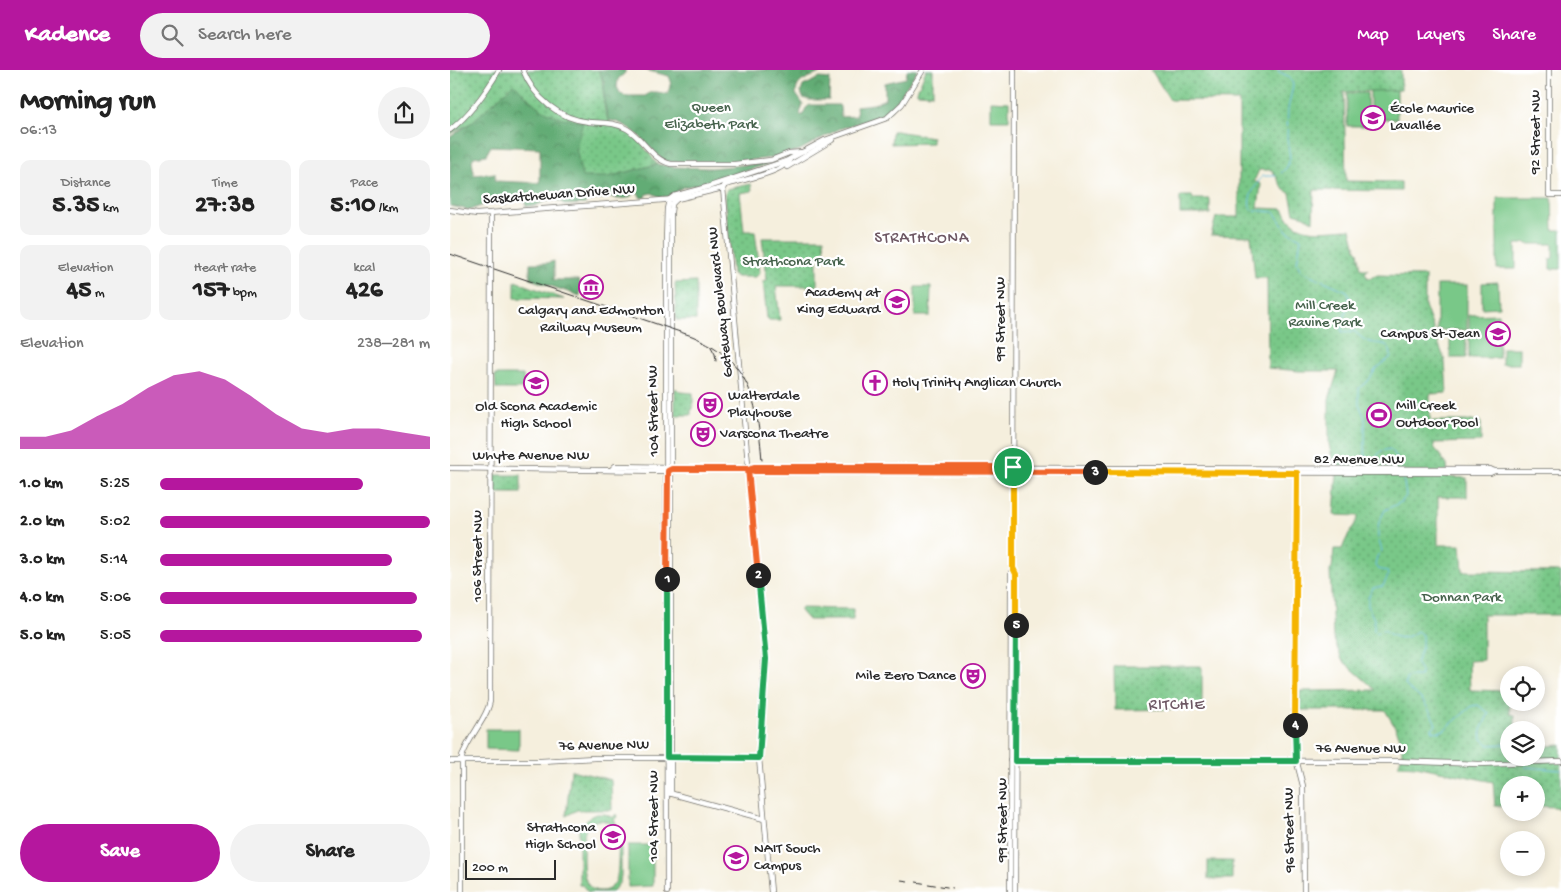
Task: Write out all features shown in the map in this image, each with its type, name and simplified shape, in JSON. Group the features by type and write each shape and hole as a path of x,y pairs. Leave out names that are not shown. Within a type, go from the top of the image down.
{"main road":[{"path":"450,130 476,104 499,70"},
{"path":"523,70 538,95 556,111 578,120 610,123 625,128 664,162 671,164 734,164 771,160 791,153 804,152"},
{"name":"Saskatchewan Drive NW","path":"669,200 674,196 790,159 825,140 887,118 909,96 923,70"},
{"name":"99 Street NW","path":"1014,70 1013,568 1011,574 1015,892"},
{"name":"92 Street NW","path":"1548,70 1549,195 1561,195"},
{"name":"Saskatchewan Drive NW","path":"450,210 469,213 491,213 677,200 723,188 725,185 784,168 837,136"},
{"path":"786,155 790,159"},
{"name":"Saskatchewan Drive NW","path":"775,170 788,163 790,159"},
{"path":"707,187 723,188"},
{"name":"Gateway Boulevard NW","path":"723,188 765,651 759,758 771,892"},
{"path":"659,200 664,203 667,209"},
{"name":"104 Street NW","path":"669,200 667,209 666,419 669,469"},
{"name":"104 Street NW","path":"667,892 671,212 673,203 677,200"},
{"name":"106 Street NW","path":"462,892 462,761 468,742 488,710 490,702 491,213"},
{"name":"Whyte Avenue NW","path":"450,468 612,469 615,466 669,469 748,469 754,471 1013,470"},
{"name":"82 Avenue NW","path":"1013,470 1344,470 1450,471 1490,474 1494,471 1561,471"},
{"name":"96 Street NW","path":"1297,470 1296,761 1303,785 1304,892"},
{"name":"76 Avenue NW","path":"450,761 669,757 759,758"},
{"name":"99 Street NW","path":"1010,892 1012,760"},
{"name":"76 Avenue NW","path":"1012,760 1394,761 1484,764 1561,761"},
{"path":"669,793 764,819"}],"green space":[{"path":"450,70 598,70 603,82 604,107 608,119 615,126 635,137 657,164 608,177 582,177 576,148 583,122 562,118 543,110 514,84 471,123 450,134"},
{"name":"Queen Elizabeth Park","path":"598,70 625,70 625,73 618,79 617,87 620,93 625,96 645,96 651,92 668,94 671,81 669,76 645,70 824,70 799,84 796,94 803,104 800,114 802,116 810,105 839,105 841,117 857,116 856,106 874,104 885,99 885,83 906,78 907,70 918,70 891,109 878,117 839,129 800,150 772,158 721,163 664,161 633,131 617,122 608,120 604,101 604,82"},
{"path":"926,70 933,70 933,94 917,93"},
{"name":"Mill Creek Ravine Park","path":"1151,70 1401,70 1401,90 1344,92 1346,181 1401,182 1401,191 1314,190 1313,222 1305,216 1294,213 1290,193 1284,190 1272,170 1259,170 1254,181 1261,184 1258,208 1283,209 1291,221 1305,229 1320,231 1351,229 1361,269 1368,269 1365,273 1367,277 1371,278 1376,275 1425,276 1425,306 1445,361 1447,393 1430,394 1430,419 1432,421 1481,421 1481,442 1434,443 1434,447 1447,465 1448,477 1467,478 1467,497 1438,497 1438,545 1461,545 1463,571 1561,572 1561,615 1483,615 1483,660 1469,661 1470,690 1500,691 1500,711 1510,711 1510,714 1515,715 1515,721 1500,721 1500,766 1545,766 1545,746 1561,745 1561,810 1555,807 1545,806 1545,776 1500,776 1500,806 1495,806 1493,782 1416,766 1398,765 1402,750 1401,743 1385,710 1300,710 1300,691 1376,690 1342,660 1333,637 1330,571 1334,549 1342,549 1359,516 1334,515 1337,470 1333,463 1329,444 1329,399 1338,371 1299,371 1268,368 1267,278 1255,278 1251,236 1211,235 1216,217 1239,217 1239,101 1170,100"},
{"path":"1370,73 1397,73 1397,119 1370,119"},
{"path":"820,78 830,79 829,100 809,100 803,98 801,92 803,86"},
{"path":"514,84 583,122 608,177 657,164 673,167 711,168 774,162 716,181 684,187 667,197 660,197 652,193 641,198 638,193 635,193 628,198 618,199 611,197 586,201 585,204 566,205 557,200 535,206 526,206 524,199 511,198 507,204 489,203 470,210 450,206 450,137 471,123","holes":["491,146 540,148 540,183 495,181 495,173 474,175 472,160 474,157 486,155"]},
{"path":"1347,93 1367,93 1368,126 1347,126"},
{"path":"991,101 1009,102 1009,120 991,120"},
{"path":"892,131 932,137 932,143 891,144"},
{"path":"751,184 752,191 740,193 744,231 755,231 760,272 756,277 737,277 732,274 725,194 727,189"},
{"path":"1181,196 1192,196 1193,199 1210,199 1210,214 1180,214"},
{"path":"1497,198 1552,198 1553,230 1561,230 1561,269 1550,269 1550,259 1553,258 1553,244 1527,244 1525,242 1523,244 1516,244 1516,269 1497,269"},
{"name":"Strathcona Park","path":"762,238 824,238 825,255 817,257 817,286 776,286 780,320 769,320 767,318 763,281 767,280"},
{"path":"554,261 554,280 578,280 580,283 580,296 530,279 530,263"},
{"path":"515,281 564,299 515,298"},
{"path":"696,282 696,320 676,320 675,283"},
{"path":"1498,282 1499,307 1482,308 1482,283"},
{"path":"1437,285 1467,285 1467,330 1437,330"},
{"path":"915,287 931,287 930,316 915,316"},
{"path":"1499,314 1499,358 1469,358 1469,315"},
{"path":"1466,333 1466,358 1450,358 1450,334"},
{"path":"1502,348 1519,348 1519,364 1502,364"},
{"path":"495,375 523,375 524,389 496,389"},
{"path":"676,388 680,392 693,393 691,415 675,415"},
{"path":"494,475 521,475 521,493 494,493"},
{"path":"800,608 853,609 853,620 808,620 800,611"},
{"path":"1115,666 1201,666 1202,709 1115,710"},
{"path":"486,729 519,729 519,750 486,749"},
{"path":"571,770 611,780 612,810 577,810 566,816"},
{"path":"605,814 613,818 616,814 617,817 614,820 621,832 621,875 620,882 612,892 588,892 582,885 579,885 579,824 584,823 591,816","holes":["600,820 611,824 616,830 618,840 617,876 612,886 604,891 593,890 588,885 585,878 583,860 586,829 591,823"]},
{"path":"628,845 653,845 653,886 628,887"},
{"path":"1208,861 1232,861 1232,879 1208,879"}],"waterway":[{"path":"1278,70 1290,77 1293,85 1288,109 1287,138 1290,158 1287,167 1281,173"},
{"path":"1276,176 1262,176 1250,197 1251,210 1274,212 1287,231 1301,238 1297,263 1301,271 1347,291 1349,300 1342,332 1354,331 1367,341 1383,344 1389,348 1391,357 1376,369 1369,380 1359,388 1359,404 1365,418 1365,454 1368,460 1373,461 1381,451 1390,449 1401,467"},
{"path":"1378,632 1374,631 1374,619 1368,607 1368,598 1373,588 1383,586 1388,576 1387,571 1378,569 1375,566 1377,556 1382,551 1378,538 1379,522 1385,510 1401,502 1406,496 1403,476"},
{"path":"1382,630 1396,637 1406,637 1417,631 1422,635 1422,647 1416,663 1421,671 1421,675 1420,677 1409,677 1406,679 1405,685 1423,701 1434,719 1436,725 1432,728 1433,731 1444,730 1472,706 1478,705 1489,713 1481,730 1482,739 1489,745 1500,744"},
{"path":"1525,767 1561,770"}],"tram line":[{"path":"450,254 692,336 712,346 728,358 748,386 757,420 762,460"},
{"path":"710,345 715,354 716,361"}],"railway":[{"path":"901,880 908,881"},
{"path":"916,882 953,888"}],"place":[{"name":"École Maurice Lavallée","path":"1373,118"},
{"name":"Calgary and Edmonton Railway Museum","path":"591,287"},
{"name":"Academy at King Edward","path":"897,302"},
{"name":"Campus St-Jean","path":"1498,334"},
{"name":"Old Scona Academic High School","path":"536,383"},
{"name":"Holy Trinity Anglican Church","path":"875,383"},
{"name":"Walterdale Playhouse","path":"710,405"},
{"name":"Mill Creek Outdoor Pool","path":"1379,415"},
{"name":"Varscona Theatre","path":"703,434"},
{"name":"Mile Zero Dance","path":"973,676"},
{"name":"Strathcona High School","path":"613,837"},
{"name":"NAIT Souch Campus","path":"736,858"}],"district":[{"name":"STRATHCONA","path":"922,239"},
{"name":"RITCHIE","path":"1177,706"}],"route":[{"path":"1013,467 754,467 748,469 672,469 668,471 667,757 759,758 766,662 748,469 754,471 967,472 1007,472 1013,472 1027,472 1297,473 1296,761 1015,761 1016,574 1013,568 1013,476 1013,472 1013,467"}],"park label":[{"name":"Donnan Park","path":"1462,598"}]}
